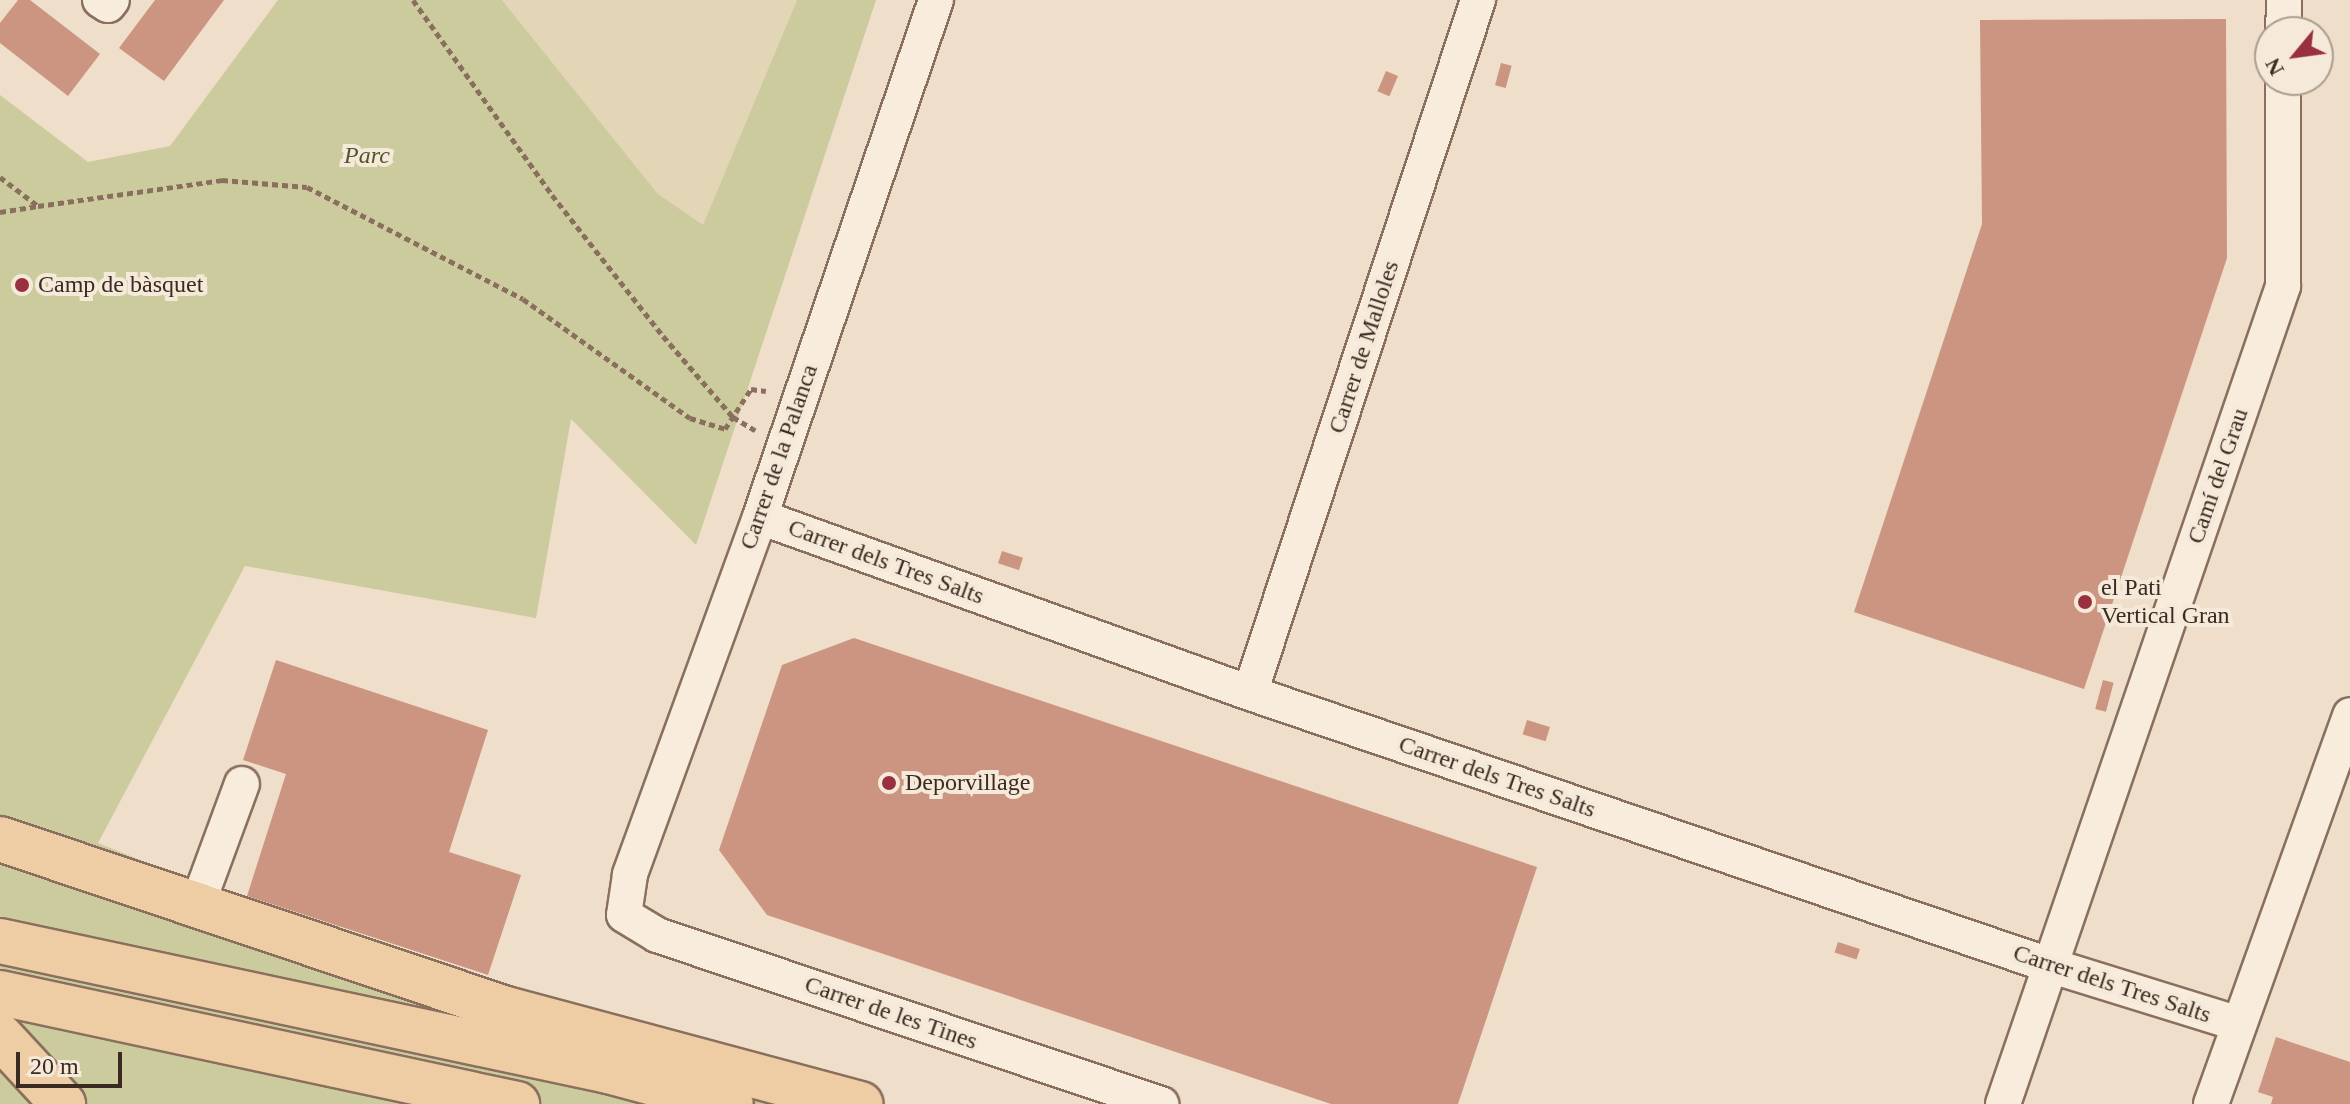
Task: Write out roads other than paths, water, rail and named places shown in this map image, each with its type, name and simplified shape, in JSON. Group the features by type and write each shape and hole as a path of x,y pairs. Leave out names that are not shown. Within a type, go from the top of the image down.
{"main road":[{"path":"0,839 506,1009 860,1104"},
{"path":"0,941 608,1071 731,1104"},
{"path":"0,966 197,1002 549,1080 632,1104"},
{"path":"0,993 181,1027 517,1104"},
{"path":"0,1036 63,1104"}],"street":[{"path":"100,0 108,5 112,0"},
{"name":"Carrer de la Palanca","path":"624,915 630,875 760,517 936,0"},
{"name":"Carrer de Malloles","path":"1250,693 1478,0"},
{"name":"Camí del Grau","path":"2008,1099 2283,286 2283,96"},
{"name":"Carrer dels Tres Salts","path":"760,517 1250,693 2052,966 2239,1024"},
{"path":"2211,1104 2350,715"},
{"path":"197,906 242,784"},
{"name":"Carrer de les Tines","path":"624,915 657,935 1161,1104"}],"place":[{"name":"Camp de bàsquet","path":"22,285"},
{"name":"el Pati Vertical Gran","path":"2085,602"},
{"name":"Deporvillage","path":"889,783"}],"park label":[{"name":"Parc","path":"367,156"}]}
